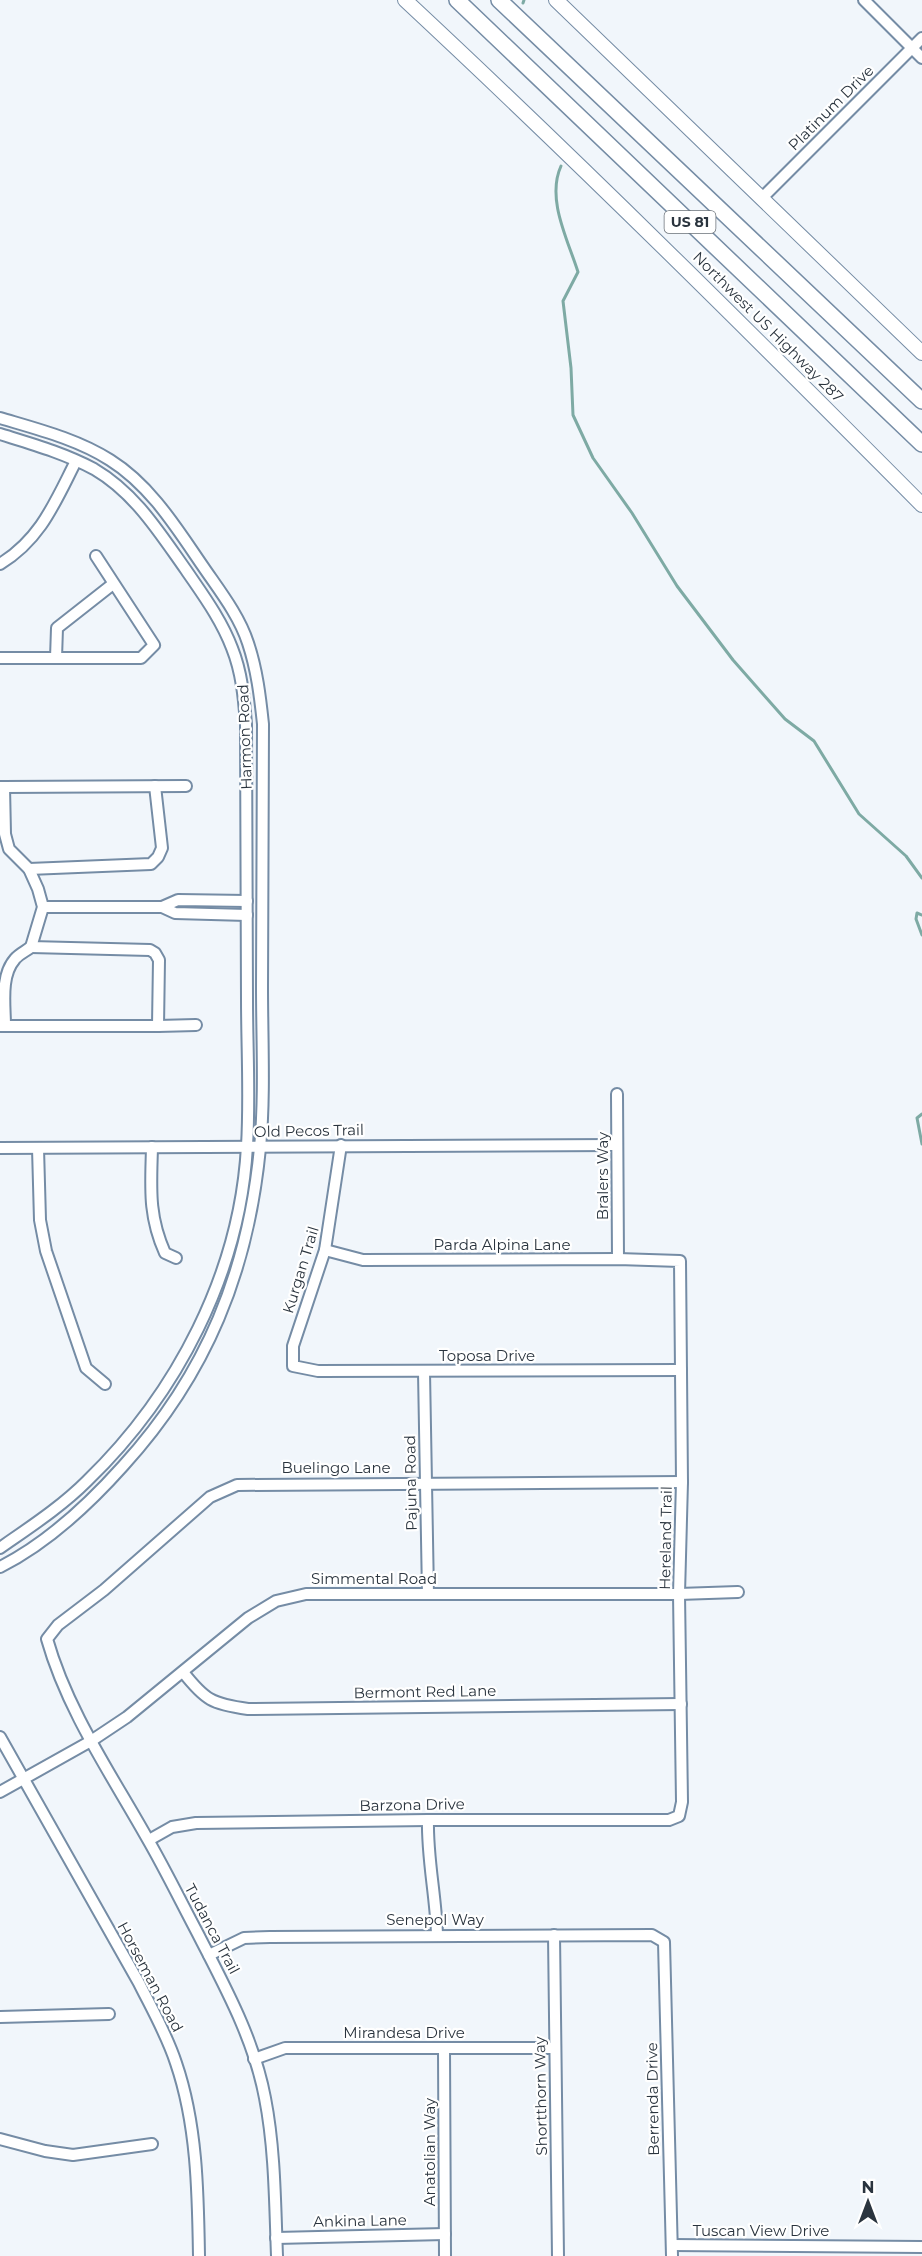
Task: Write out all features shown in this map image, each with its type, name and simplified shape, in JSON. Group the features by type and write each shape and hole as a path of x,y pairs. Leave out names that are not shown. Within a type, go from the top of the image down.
{"highway":[{"name":"US 81","path":"457,0 922,444"},
{"name":"US 81","path":"499,0 922,401"}],"main road":[{"name":"Northwest US Highway 287","path":"405,0 547,132 675,257 922,505"},
{"path":"556,0 922,352"}],"street":[{"path":"864,0 922,58"},
{"name":"Platinum Drive","path":"762,198 922,38"},
{"name":"Harmon Road","path":"0,417 85,446 111,460 139,483 168,516 221,591 248,641 258,675 263,724 260,1146 242,1251 231,1289 202,1357 149,1437 99,1492 58,1528 0,1567"},
{"name":"Harmon Road","path":"0,434 56,451 95,470 123,490 147,514 220,619 233,650 243,687 246,724 247,901 247,1146 231,1241 211,1298 189,1347 158,1400 119,1449 86,1483 46,1516 0,1548"},
{"path":"0,564 15,555 39,530 76,461"},
{"path":"0,658 141,658 154,645 96,556"},
{"path":"56,658 57,628 113,584"},
{"path":"29,869 151,864 158,857 162,848 155,786"},
{"path":"31,947 43,907 29,869 9,849 5,834 2,787 186,786"},
{"path":"43,907 162,907 178,900 247,901"},
{"path":"162,907 175,914 247,915"},
{"path":"158,1026 159,960 150,950 31,947 15,958 8,972 3,1026 158,1026 196,1025"},
{"name":"Bralers Way","path":"617,1094 618,1259"},
{"name":"Kurgan Trail","path":"293,1366 292,1346 325,1250 341,1145"},
{"name":"Old Pecos Trail","path":"0,1148 617,1145"},
{"path":"152,1147 151,1188 155,1232 165,1253 176,1258"},
{"path":"38,1148 40,1220 46,1251 86,1368 105,1384"},
{"name":"Parda Alpina Lane","path":"325,1250 363,1260 618,1259 680,1261"},
{"name":"Hereland Trail","path":"679,1816 682,1802 679,1594 682,1482 680,1261"},
{"name":"Toposa Drive","path":"293,1366 318,1371 681,1371"},
{"name":"Pajuna Road","path":"424,1372 428,1594"},
{"name":"Buelingo Lane","path":"47,1640 58,1625 104,1590 210,1497 237,1485 682,1482"},
{"name":"Simmental Road","path":"0,1792 91,1741 127,1717 248,1618 276,1601 306,1594 738,1592"},
{"name":"Tudanca Trail","path":"47,1640 54,1662 91,1741 149,1840 230,1993 265,2097 272,2156 277,2256"},
{"name":"Bermont Red Lane","path":"183,1672 198,1690 219,1705 248,1709 681,1704"},
{"name":"Horseman Road","path":"0,1737 139,1983 177,2064 193,2143 199,2256"},
{"name":"Barzona Drive","path":"149,1840 172,1827 196,1823 669,1820 679,1816"},
{"path":"428,1820 427,1851 436,1902 437,1935"},
{"name":"Shortthorn Way","path":"554,1935 558,2256"},
{"name":"Senepol Way","path":"209,1955 244,1938 652,1935 664,1942"},
{"name":"Berrenda Drive","path":"664,1942 672,2251"},
{"path":"0,2017 109,2014"},
{"name":"Mirandesa Drive","path":"254,2059 285,2048 555,2048"},
{"name":"Anatolian Way","path":"444,2049 446,2256"},
{"path":"0,2139 73,2156 152,2144"},
{"name":"Ankina Lane","path":"276,2238 445,2234"},
{"name":"Tuscan View Drive","path":"672,2251 907,2251 922,2247"}],"waterway":[{"path":"561,166 557,179 557,206 578,272 563,301 571,368 573,415 593,458 632,513 677,586 733,660 785,719 814,741 859,814 906,856 922,878"},
{"path":"922,915 917,913 916,919 922,935"},
{"path":"922,1114 917,1118 922,1144"}]}
